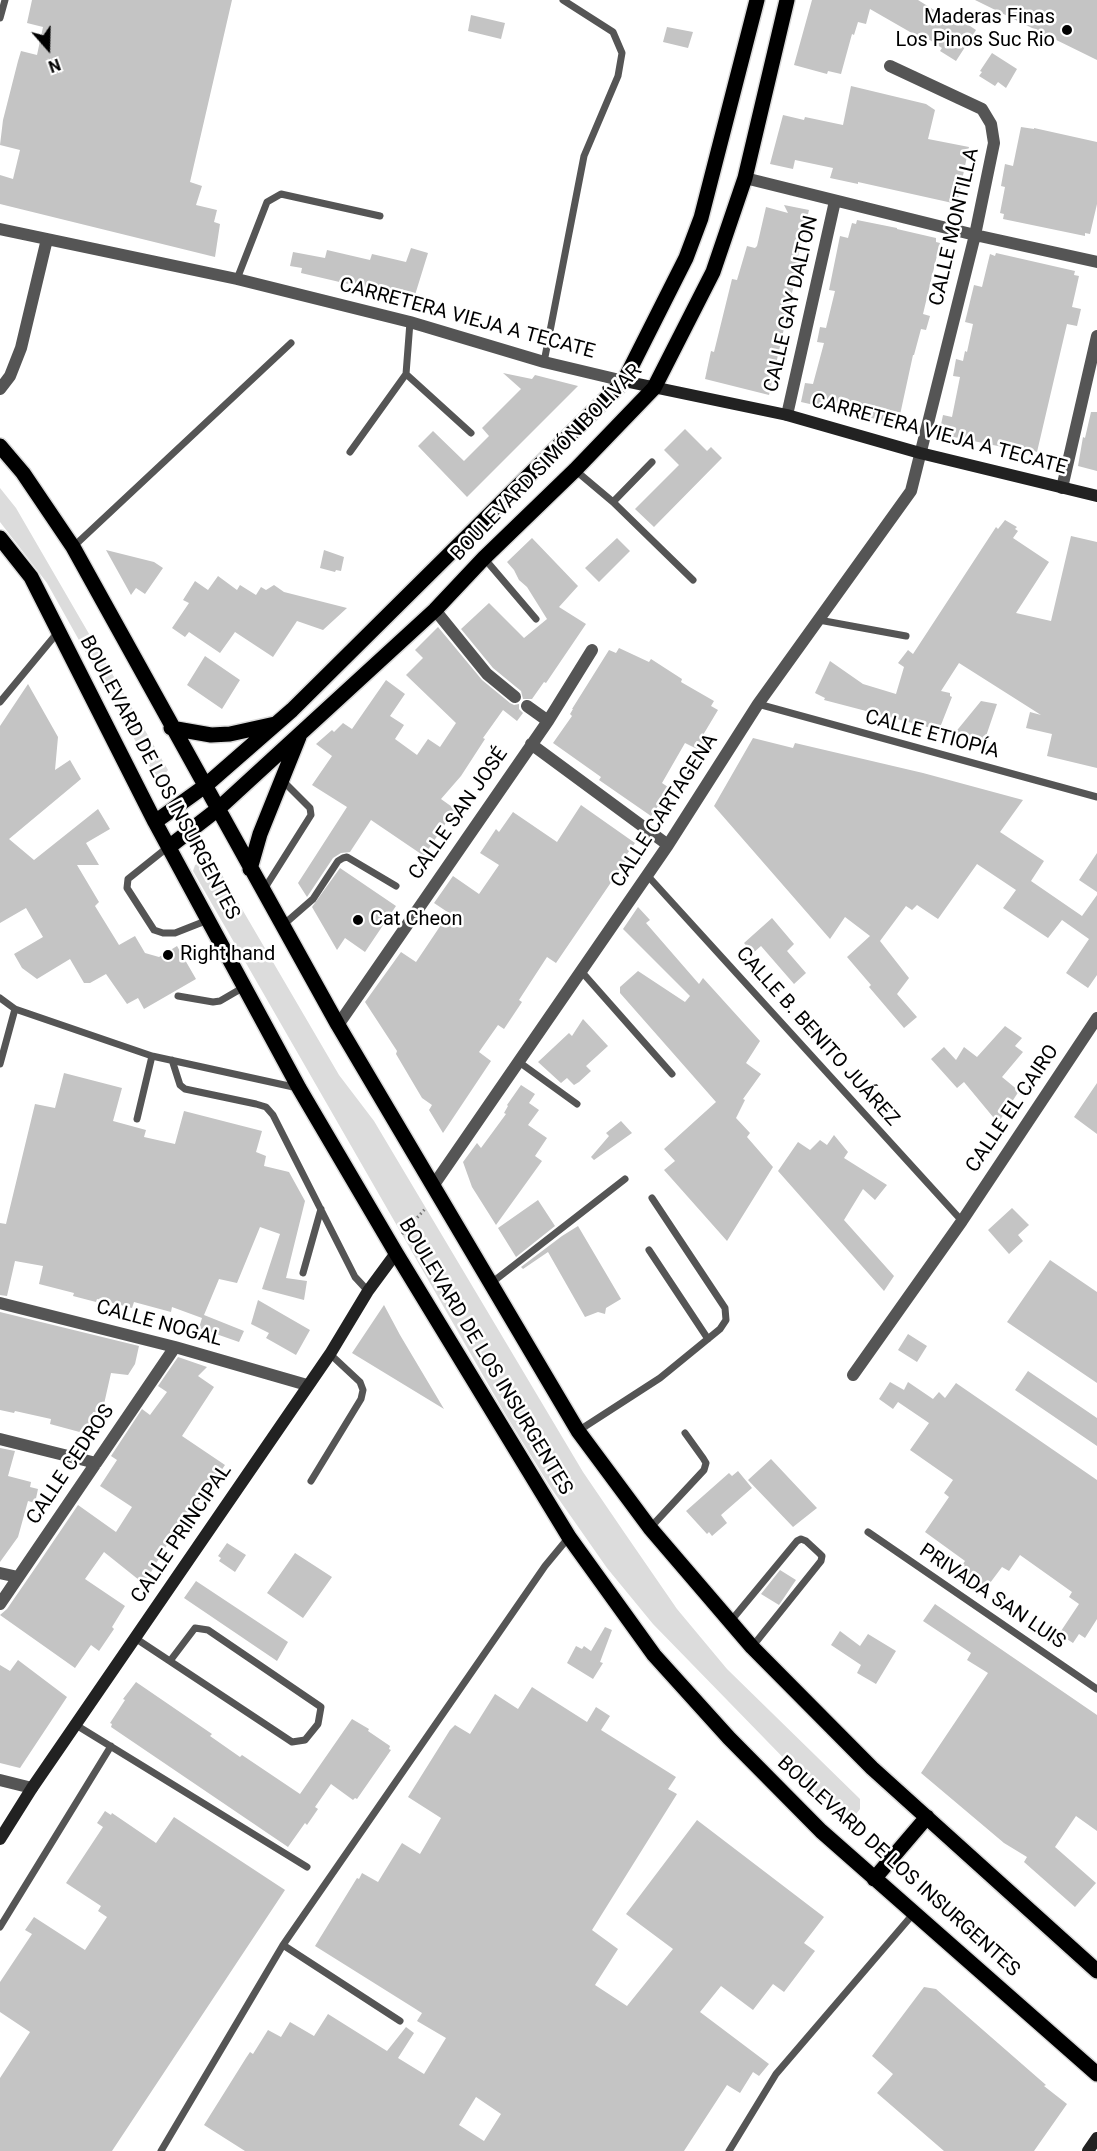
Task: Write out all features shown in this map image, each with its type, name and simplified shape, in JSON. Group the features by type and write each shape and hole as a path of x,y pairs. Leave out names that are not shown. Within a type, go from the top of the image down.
{"main road":[{"name":"BOULEVARD SIMÓN BOLÍVAR","path":"155,822 205,786 278,724 624,381 687,258 701,218 757,0"},
{"name":"BOULEVARD SIMÓN BOLÍVAR","path":"169,847 218,809 435,610 654,388 713,272 745,177 787,0"},
{"name":"BOULEVARD DE LOS INSURGENTES","path":"0,446 23,473 73,547 171,728 338,1025 578,1431 650,1528 752,1647 872,1768 1095,1964"},
{"name":"BOULEVARD DE LOS INSURGENTES","path":"0,538 31,577 155,822 299,1088 569,1537 654,1655 738,1747 821,1831 1097,2074"},
{"path":"171,728 220,735 278,724"},
{"path":"250,869 260,834 300,734"},
{"path":"874,1879 927,1817"}],"street":[{"name":"CALLE MONTILLA","path":"890,66 982,109 991,124 994,142 975,236 920,453"},
{"path":"745,177 975,236 1097,262"},
{"name":"CALLE GAY DALTON","path":"787,416 835,201"},
{"name":"CARRETERA VIEJA A TECATE","path":"0,229 237,279 410,322 544,362 787,416 920,453 1097,496"},
{"path":"0,389 10,376 21,348 47,239"},
{"path":"1062,488 1097,336"},
{"name":"CALLE CARTAGENA","path":"435,1191 519,1062 668,845 758,704 911,491 920,453"},
{"path":"435,610 487,674 515,697"},
{"name":"CALLE SAN JOSÉ","path":"338,1025 548,721 592,650"},
{"path":"527,706 548,721"},
{"path":"531,744 668,845"},
{"name":"CALLE EL CAIRO","path":"853,1374 962,1221 1097,1018"},
{"name":"CALLE PRINCIPAL","path":"0,1839 32,1788 330,1354 394,1249"},
{"name":"CALLE NOGAL","path":"0,1303 175,1347 307,1385"},
{"name":"CALLE CEDROS","path":"0,1604 175,1347"},
{"path":"0,1439 96,1462"},
{"path":"0,1572 18,1577"},
{"path":"0,1780 32,1788"},
{"path":"1088,2151 1097,2138"}],"lane":[{"path":"0,18 4,0"},
{"path":"544,362 584,156 618,76 622,53 613,32 563,0"},
{"path":"237,279 267,202 281,194 380,216"},
{"path":"350,452 406,374 410,322"},
{"path":"73,547 291,343"},
{"path":"406,374 471,433"},
{"path":"613,502 652,462"},
{"path":"575,470 613,502 693,580"},
{"path":"484,558 536,619"},
{"path":"819,620 906,636"},
{"path":"0,702 58,632"},
{"name":"CALLE ETIOPÍA","path":"758,704 1097,797"},
{"path":"263,891 311,815 310,808 283,781"},
{"path":"169,847 128,879 127,888 154,930 175,933 208,920"},
{"path":"282,926 313,899 338,861 343,858 347,857 396,886"},
{"name":"CALLE B. BENITO JUÁREZ","path":"647,875 962,1221"},
{"path":"581,971 672,1074"},
{"path":"178,996 213,1002 220,1001 244,987"},
{"path":"0,998 15,1009 152,1056 299,1088"},
{"path":"0,1064 15,1009"},
{"path":"137,1119 152,1056"},
{"path":"172,1060 180,1085 186,1089 266,1107 273,1115 355,1277 368,1291"},
{"path":"519,1062 577,1104"},
{"path":"490,1284 625,1179"},
{"path":"578,1431 660,1378 720,1329 726,1320 725,1308 652,1198"},
{"path":"303,1273 321,1209"},
{"path":"649,1250 708,1339"},
{"path":"311,1480 361,1399 363,1390 360,1382 330,1354"},
{"path":"650,1528 705,1470 706,1463 686,1433"},
{"name":"PRIVADA SAN LUIS","path":"868,1532 1097,1689"},
{"path":"161,2151 283,1945 544,1566 569,1537"},
{"path":"730,1622 797,1541 801,1539 806,1541 822,1556 821,1561 752,1647"},
{"path":"135,1638 292,1742 305,1740 318,1724 321,1707 208,1630 195,1628 170,1661"},
{"path":"76,1725 307,1867"},
{"path":"0,1927 111,1746"},
{"path":"729,2151 776,2074 914,1913"},
{"path":"283,1945 400,2021"}],"path":[{"path":"394,1249 435,1191"}],"shaded area":[{"path":"0,488 16,508 168,770 163,776 155,776 47,583 0,522"},
{"path":"209,862 218,868 339,1075 374,1121 583,1472 677,1609 727,1669 860,1799 860,1809 853,1818 840,1816 653,1624 607,1568 551,1488 507,1417 193,871 195,865"}],"building":[{"path":"32,0 232,0 190,182 202,186 196,205 217,210 214,222 220,224 215,257 0,204 0,175 13,179 20,150 0,145 3,120 21,51 37,55 43,27 27,23"},
{"path":"812,0 918,0 955,23 958,18 976,30 956,61 940,51 942,48 919,33 917,36 870,9 866,24 858,22 854,35 852,34 841,74 828,71 827,74 794,65"},
{"name":"Maderas Finas Los Pinos Suc Rio","path":"975,0 1097,0 1097,60"},
{"path":"471,15 505,23 501,39 468,31"},
{"path":"667,27 693,32 688,48 663,42"},
{"path":"992,53 1017,69 1006,88 998,82 995,86 979,76"},
{"path":"851,86 926,104 935,110 928,139 969,147 957,204 830,178 833,168 795,160 793,169 770,164 783,115 843,125"},
{"path":"1021,127 1097,142 1097,204 1090,234 1085,233 1085,236 1003,219 1004,214 1000,213 1005,187 1001,186 1005,164 1013,166"},
{"path":"784,205 809,210 769,395 705,379 732,279 737,280 747,246 755,248 757,246 766,207 788,213"},
{"path":"857,220 936,238 936,242 940,243 923,314 930,316 926,330 921,329 913,355 898,424 801,402 805,383 813,384 824,343 817,342 820,327 826,328 835,291 829,290 840,236 848,238 852,223 856,224"},
{"path":"411,248 428,253 415,295 393,288 391,294 301,273 302,268 290,266 293,252 325,258 327,250 370,260 372,254 406,262"},
{"path":"996,253 1075,271 1074,275 1079,276 1072,307 1081,309 1077,326 1067,324 1037,452 1032,450 1032,453 939,434 943,415 952,417 960,377 953,376 956,359 963,361 965,351 967,352 973,324 965,322 974,285 982,287 990,254 995,256"},
{"path":"503,373 532,379 535,375 578,386 467,497 418,446 433,431 464,461 489,436 482,428 521,389"},
{"path":"1091,412 1097,412 1097,471 1078,466 1083,437 1085,438"},
{"path":"685,429 707,451 711,447 722,458 654,527 635,509 679,465 664,450"},
{"path":"1005,520 1017,527 1015,529 1018,531 1013,538 1049,562 1016,613 1051,621 1071,536 1097,542 1097,768 1047,756 1052,734 1026,728 1030,712 1041,715 959,663 941,691 950,693 952,697 939,730 824,700 825,698 815,693 830,661 863,684 896,694 904,667 898,663 908,650 913,654 996,527 998,529"},
{"path":"532,538 578,586 559,607 586,624 546,683 544,682 532,699 523,699 521,691 493,668 461,629 489,603 524,638 547,619 527,587 519,580 507,562"},
{"path":"617,538 630,551 599,582 585,568"},
{"path":"106,550 154,562 163,568 145,594 136,588 131,595"},
{"path":"324,550 344,557 341,571 336,570 335,572 320,568"},
{"path":"218,576 237,590 240,585 256,595 261,587 266,590 274,585 284,592 347,608 323,630 297,621 273,657 235,632 220,653 189,632 185,637 172,628 189,603 183,600 195,581 208,590"},
{"path":"438,627 482,680 510,703 519,704 519,709 523,713 517,721 503,710 483,738 485,739 461,776 441,799 455,809 424,856 371,820 350,852 341,853 333,858 307,897 298,883 347,807 312,785 332,756 316,744 343,723 352,729 386,680 405,694 390,716 404,725 395,739 417,755 428,739 440,747 456,723 406,675 423,658 415,650"},
{"path":"619,648 649,662 651,659 682,679 681,682 714,701 711,706 718,710 703,735 709,740 701,751 685,743 662,783 674,791 661,809 658,806 651,816 599,780 601,777 553,743 572,716 570,714 572,709 609,650 616,653"},
{"path":"205,656 240,680 222,709 187,685"},
{"path":"28,684 58,737 55,770 70,760 81,779 9,839 34,860 98,809 110,829 86,843 99,865 77,865 99,902 95,906 119,945 135,936 145,953 159,957 177,946 196,979 144,1009 138,998 127,1004 106,974 90,983 84,983 70,959 37,979 22,968 14,954 43,937 26,908 0,923 0,726"},
{"path":"981,701 997,704 984,742 954,734"},
{"path":"753,738 793,748 795,743 923,773 1023,800 1000,832 1044,861 1031,881 1082,916 1097,895 1097,975 1088,988 1066,973 1089,939 1062,920 1048,938 1003,908 1016,890 977,864 938,919 917,905 912,910 906,906 880,941 909,978 897,994 917,1017 904,1028 847,957 870,936 845,917 830,939 714,806"},
{"path":"581,805 635,843 627,854 629,856 556,963 547,957 519,1000 522,1002 504,1029 498,1025 479,1052 491,1061 443,1133 429,1110 432,1105 422,1098 396,1054 397,1051 365,1002 401,952 416,962 449,913 434,903 453,876 479,894 499,865 480,853 496,829 499,832 513,812 557,842"},
{"path":"1097,853 1097,892 1079,880"},
{"path":"340,868 396,906 365,952 345,938 337,950 312,907"},
{"path":"638,907 650,920 646,923 699,984 703,978 760,1041 746,1063 761,1074 743,1099 745,1100 736,1118 750,1133 747,1137 773,1167 727,1241 664,1170 675,1161 664,1149 716,1102 620,993 620,987 638,971 685,1002 690,996 623,929"},
{"path":"772,918 794,944 787,951 806,973 794,984 761,946 753,953 744,943"},
{"path":"583,1019 608,1046 586,1066 591,1071 579,1082 574,1085 567,1078 561,1083 538,1062 569,1033 572,1036"},
{"path":"1005,1026 1022,1038 1015,1046 1023,1052 1002,1077 1019,1091 998,1123 964,1082 957,1088 931,1059 944,1047 956,1060 964,1047 977,1057"},
{"path":"64,1073 122,1088 113,1121 146,1130 144,1137 175,1144 184,1111 262,1131 256,1152 266,1156 264,1166 289,1172 305,1201 286,1278 307,1281 304,1300 262,1289 280,1234 260,1227 237,1283 219,1279 204,1315 244,1331 239,1342 199,1328 202,1318 172,1307 171,1312 134,1302 132,1308 97,1299 96,1302 73,1296 74,1293 39,1284 43,1266 15,1261 7,1296 0,1295 0,1223 6,1224 35,1104 55,1108"},
{"path":"1097,1083 1097,1134 1074,1117"},
{"path":"521,1085 535,1094 529,1103 539,1110 528,1125 547,1138 535,1156 542,1161 496,1225 472,1187 463,1162 477,1143 481,1148 506,1114 504,1113 507,1105"},
{"path":"621,1121 632,1133 594,1160 591,1157 609,1136 606,1133"},
{"path":"834,1135 848,1152 844,1158 887,1185 875,1200 863,1189 844,1220 894,1276 884,1291 778,1171 798,1142 810,1150 820,1140 827,1145"},
{"path":"538,1200 555,1226 516,1257 498,1228"},
{"path":"1012,1208 1029,1225 1018,1235 1023,1241 1009,1254 988,1230"},
{"path":"578,1226 621,1299 606,1308 605,1314 598,1312 585,1317 548,1252 523,1269 521,1267"},
{"path":"1050,1260 1097,1292 1097,1383 1007,1322"},
{"path":"258,1300 310,1330 296,1355 266,1338 269,1333 251,1324"},
{"path":"384,1305 400,1335 444,1409 352,1353"},
{"path":"0,1312 139,1346 135,1364 128,1375 111,1373 102,1413 93,1412 87,1434 50,1424 51,1419 0,1410"},
{"path":"908,1334 927,1346 917,1362 898,1350"},
{"path":"178,1357 207,1367 198,1376 214,1387 182,1436 225,1465 177,1535 174,1533 144,1584 104,1552 85,1579 125,1606 112,1627 114,1629 99,1651 91,1645 75,1668 0,1615 7,1609 78,1505 116,1532 132,1507 100,1486 117,1460 111,1456 142,1409 150,1415 167,1392 158,1386"},
{"path":"1028,1371 1097,1418 1097,1446 1015,1390"},
{"path":"890,1382 904,1390 908,1382 933,1399 939,1392 945,1398 956,1383 1097,1480 1097,1619 1085,1638 1079,1634 1073,1643 1059,1634 1079,1604 1069,1597 1072,1592 1020,1555 1009,1571 1002,1567 987,1587 960,1568 965,1561 925,1532 949,1497 944,1493 953,1480 910,1450 929,1423 898,1402 893,1409 879,1399"},
{"path":"0,1448 15,1451 8,1476 31,1482 30,1487 38,1489 35,1503 28,1501 18,1537 0,1562"},
{"path":"771,1459 817,1508 793,1527 748,1480"},
{"path":"738,1471 752,1488 721,1515 727,1523 712,1536 709,1532 707,1534 686,1511 729,1473 732,1476"},
{"path":"227,1543 246,1555 235,1572 219,1561 221,1558 218,1556"},
{"path":"295,1553 332,1577 303,1618 267,1593"},
{"path":"780,1570 796,1580 779,1605 761,1594"},
{"path":"196,1581 288,1642 277,1661 184,1598"},
{"path":"935,1604 1097,1715 1097,1831 1076,1816 1055,1847 1096,1883 1075,1907 1024,1862 1027,1857 1004,1843 921,1773 988,1673 967,1660 971,1653 923,1621"},
{"path":"605,1627 612,1630 600,1662 603,1663 593,1679 567,1663 576,1646 582,1649 584,1646 591,1651"},
{"path":"840,1631 860,1646 868,1634 896,1651 876,1684 857,1673 861,1665 831,1645"},
{"path":"18,1660 67,1697 20,1768 0,1763 0,1665 10,1671"},
{"path":"136,1682 212,1734 210,1736 240,1757 242,1755 300,1794 352,1719 369,1729 368,1731 390,1746 391,1750 357,1799 353,1800 331,1784 315,1807 318,1809 288,1847 111,1727 110,1723 125,1700 123,1699"},
{"path":"532,1687 587,1722 596,1707 610,1716 601,1730 676,1777 668,1789 677,1794 592,1930 618,1949 595,1985 627,2006 673,1949 626,1914 697,1820 824,1917 804,1943 815,1951 784,1992 773,1984 753,2010 721,1986 700,2012 769,2064 759,2076 753,2072 740,2093 727,2085 684,2151 245,2151 204,2125 250,2052 253,2054 268,2030 281,2037 290,2022 314,2036 328,2014 387,2051 406,2027 414,2033 398,2058 424,2074 446,2038 417,2021 422,2013 315,1946 362,1873 378,1882 402,1843 420,1854 441,1818 408,1797 450,1730 455,1725 470,1734 495,1694 518,1709","holes":["476,2097 501,2114 484,2141 459,2125"]},
{"path":"105,1811 111,1815 112,1813 156,1843 174,1817 285,1890 112,2151 0,2151 0,2078 30,2032 0,2012 0,1982 32,1934 25,1930 34,1917 85,1950 107,1917 98,1911 101,1906 66,1883 103,1827 97,1823"},
{"path":"924,1987 936,1989 1067,2104 1034,2151 944,2151 877,2093 893,2074 872,2056"}],"place":[{"name":"Maderas Finas Los Pinos Suc Rio","path":"1067,30"},
{"name":"Cat Cheon","path":"358,920"},
{"name":"Right hand","path":"168,955"}]}
